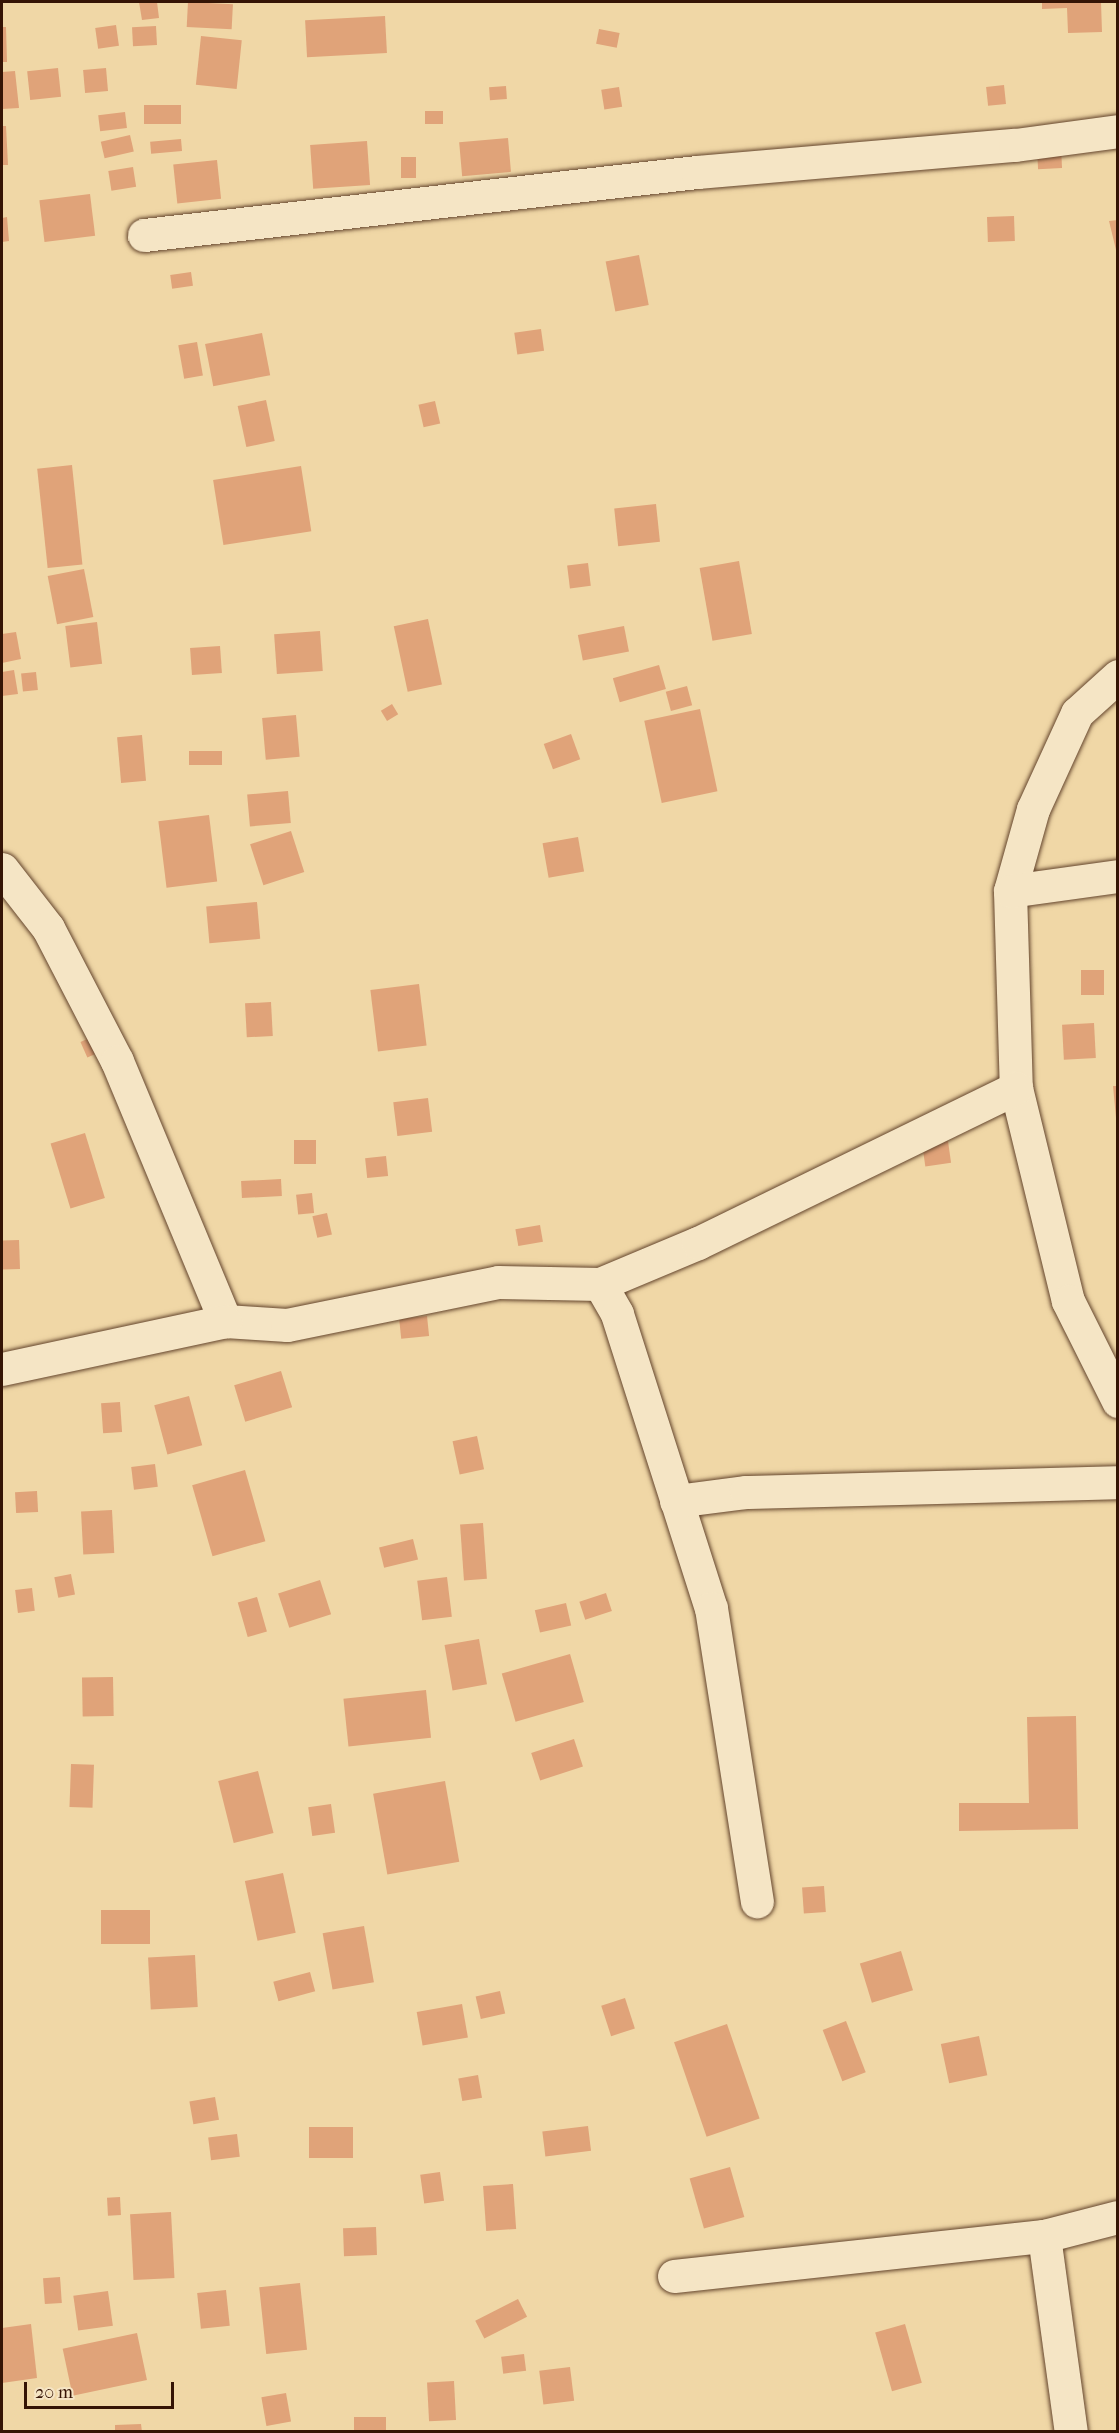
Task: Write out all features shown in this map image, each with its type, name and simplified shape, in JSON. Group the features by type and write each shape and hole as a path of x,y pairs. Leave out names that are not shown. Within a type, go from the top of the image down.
{"street":[{"path":"144,235 697,172 1015,145 1118,131"},
{"path":"1118,676 1077,713 1033,809 1010,891 1016,1088 1068,1301 1118,1401"},
{"path":"2,869 48,928 117,1061 225,1322"},
{"path":"1010,891 1118,876"},
{"path":"2,1368 225,1322 287,1325 498,1281 600,1284 698,1243 1016,1088"},
{"path":"600,1284 617,1314 711,1608 757,1901"},
{"path":"676,1501 746,1492 1118,1482"},
{"path":"674,2276 1044,2236 1118,2217"},
{"path":"1044,2236 1071,2432"}],"building":[{"path":"139,2 157,2 159,18 142,20"},
{"path":"188,2 233,4 232,29 187,27"},
{"path":"1042,2 1101,2 1102,32 1068,33 1067,8 1042,9"},
{"path":"385,16 387,53 307,57 305,20"},
{"path":"116,25 119,46 98,49 95,28"},
{"path":"156,26 157,45 133,46 132,27"},
{"path":"2,27 6,27 7,62 2,62"},
{"path":"599,29 620,33 617,48 596,44"},
{"path":"201,36 242,40 237,89 196,85"},
{"path":"58,68 61,97 30,100 27,71"},
{"path":"106,68 108,91 85,93 83,70"},
{"path":"15,71 19,108 2,109 2,72"},
{"path":"1004,85 1006,104 988,106 986,87"},
{"path":"506,86 507,99 490,100 489,87"},
{"path":"619,87 622,107 604,110 601,90"},
{"path":"144,105 181,105 181,124 144,124"},
{"path":"425,111 443,111 443,124 425,124"},
{"path":"125,112 127,128 100,131 98,115"},
{"path":"2,126 6,126 8,165 2,165"},
{"path":"130,135 134,152 105,158 101,142"},
{"path":"508,138 511,172 462,176 459,142"},
{"path":"181,139 182,151 151,154 150,142"},
{"path":"367,141 370,185 313,189 310,145"},
{"path":"1061,148 1062,168 1038,169 1037,149"},
{"path":"401,157 416,157 416,178 401,178"},
{"path":"217,160 221,199 177,203 173,165"},
{"path":"133,167 136,187 111,191 108,171"},
{"path":"90,194 95,236 44,242 39,200"},
{"path":"1014,216 1015,241 988,242 987,217"},
{"path":"7,217 9,241 2,242 2,218"},
{"path":"1118,220 1118,253 1117,254 1109,221"},
{"path":"639,255 649,305 615,312 606,261"},
{"path":"191,272 193,286 172,289 170,275"},
{"path":"541,329 544,351 517,355 514,333"},
{"path":"262,333 270,375 213,386 205,344"},
{"path":"197,342 203,375 184,379 178,345"},
{"path":"266,400 275,441 246,447 238,406"},
{"path":"435,401 440,423 424,427 418,405"},
{"path":"72,465 82,564 48,568 37,469"},
{"path":"301,466 311,531 223,545 213,480"},
{"path":"656,504 660,542 618,546 614,508"},
{"path":"739,561 752,634 712,641 700,568"},
{"path":"588,563 591,586 570,588 567,566"},
{"path":"84,569 93,617 57,624 48,576"},
{"path":"428,619 442,685 408,692 394,626"},
{"path":"97,622 102,664 70,668 65,626"},
{"path":"624,626 629,652 583,660 578,635"},
{"path":"320,631 323,671 277,674 274,634"},
{"path":"16,632 21,659 2,663 2,634"},
{"path":"220,646 222,673 192,675 190,648"},
{"path":"659,665 666,689 620,702 613,678"},
{"path":"14,670 18,694 2,696 2,672"},
{"path":"36,672 38,690 23,691 21,674"},
{"path":"687,686 692,705 671,711 666,692"},
{"path":"392,704 398,714 387,721 381,711"},
{"path":"700,709 717,791 662,803 644,721"},
{"path":"296,715 300,757 266,760 262,718"},
{"path":"571,734 580,759 553,769 544,744"},
{"path":"142,735 146,781 121,783 117,737"},
{"path":"189,751 222,751 222,765 189,765"},
{"path":"288,791 291,823 250,826 247,795"},
{"path":"209,815 217,882 167,888 158,821"},
{"path":"291,831 304,872 263,885 250,844"},
{"path":"578,837 584,871 549,878 543,843"},
{"path":"257,902 260,939 209,943 206,906"},
{"path":"1081,970 1104,970 1104,995 1081,995"},
{"path":"419,984 427,1046 378,1052 370,990"},
{"path":"271,1002 273,1036 247,1037 245,1003"},
{"path":"1094,1023 1096,1058 1064,1060 1062,1025"},
{"path":"96,1035 103,1051 87,1057 80,1042"},
{"path":"1113,1086 1118,1086 1118,1118 1116,1118"},
{"path":"428,1098 432,1132 397,1136 393,1102"},
{"path":"85,1133 105,1198 70,1209 51,1144"},
{"path":"294,1140 316,1140 316,1164 294,1164"},
{"path":"948,1141 951,1163 925,1166 922,1145"},
{"path":"386,1156 388,1176 367,1178 365,1158"},
{"path":"281,1179 282,1196 242,1198 241,1181"},
{"path":"312,1193 314,1213 298,1215 296,1195"},
{"path":"327,1213 332,1234 317,1238 312,1216"},
{"path":"540,1225 543,1242 518,1246 515,1229"},
{"path":"19,1240 20,1269 3,1270 2,1241"},
{"path":"427,1316 429,1336 401,1339 399,1319"},
{"path":"281,1371 292,1407 245,1422 234,1385"},
{"path":"189,1396 202,1445 167,1455 154,1405"},
{"path":"120,1402 122,1432 103,1433 101,1403"},
{"path":"477,1436 484,1469 460,1474 453,1441"},
{"path":"155,1464 158,1487 134,1490 131,1467"},
{"path":"245,1470 265,1541 213,1556 192,1485"},
{"path":"37,1491 38,1512 16,1513 15,1492"},
{"path":"112,1510 114,1553 83,1555 81,1512"},
{"path":"483,1523 487,1579 464,1580 460,1525"},
{"path":"413,1539 418,1559 384,1568 379,1547"},
{"path":"71,1574 75,1595 58,1598 54,1577"},
{"path":"447,1577 452,1617 422,1620 417,1581"},
{"path":"320,1580 331,1614 289,1628 278,1594"},
{"path":"32,1588 35,1611 18,1613 15,1590"},
{"path":"606,1593 612,1611 585,1620 579,1602"},
{"path":"257,1597 267,1632 248,1637 238,1603"},
{"path":"566,1603 571,1625 540,1633 535,1610"},
{"path":"479,1639 487,1684 453,1690 445,1645"},
{"path":"570,1654 584,1702 516,1722 502,1674"},
{"path":"113,1677 114,1716 83,1717 82,1678"},
{"path":"426,1690 431,1738 348,1746 343,1699"},
{"path":"1076,1716 1078,1829 959,1831 959,1803 1029,1803 1027,1717"},
{"path":"574,1739 583,1767 540,1780 531,1753"},
{"path":"71,1764 94,1765 92,1808 69,1807"},
{"path":"258,1771 273,1833 234,1843 218,1781"},
{"path":"445,1781 459,1862 387,1874 373,1794"},
{"path":"331,1804 335,1833 312,1836 308,1807"},
{"path":"283,1873 296,1933 258,1941 245,1881"},
{"path":"824,1886 826,1912 804,1913 802,1888"},
{"path":"101,1910 150,1910 150,1944 101,1944"},
{"path":"364,1926 374,1982 333,1989 323,1933"},
{"path":"901,1951 913,1990 872,2003 860,1964"},
{"path":"195,1955 198,2007 151,2009 148,1957"},
{"path":"310,1972 315,1991 278,2001 273,1982"},
{"path":"500,1991 505,2013 481,2019 476,1997"},
{"path":"625,1998 635,2028 611,2036 601,2006"},
{"path":"462,2004 468,2037 423,2045 417,2012"},
{"path":"846,2021 866,2072 842,2081 823,2030"},
{"path":"727,2024 760,2119 707,2137 674,2042"},
{"path":"979,2036 987,2075 949,2083 941,2044"},
{"path":"478,2075 482,2098 462,2101 458,2078"},
{"path":"215,2097 219,2120 193,2124 189,2102"},
{"path":"588,2126 591,2151 545,2156 542,2132"},
{"path":"309,2127 353,2127 353,2158 309,2158"},
{"path":"237,2134 240,2157 211,2160 208,2138"},
{"path":"730,2167 744,2217 704,2229 690,2179"},
{"path":"440,2172 444,2201 424,2204 420,2175"},
{"path":"513,2184 516,2229 486,2231 483,2186"},
{"path":"120,2197 121,2215 108,2216 107,2198"},
{"path":"171,2212 174,2278 134,2280 130,2214"},
{"path":"376,2227 377,2255 344,2256 343,2228"},
{"path":"60,2277 62,2303 45,2304 43,2278"},
{"path":"300,2283 307,2350 266,2354 259,2287"},
{"path":"226,2290 230,2326 201,2329 197,2293"},
{"path":"108,2291 113,2326 78,2331 73,2296"},
{"path":"518,2299 527,2317 484,2339 475,2321"},
{"path":"31,2324 37,2378 2,2383 2,2328"},
{"path":"905,2324 922,2383 892,2391 875,2333"},
{"path":"137,2333 147,2380 73,2396 63,2349"},
{"path":"524,2354 526,2371 503,2374 501,2357"},
{"path":"570,2367 574,2401 543,2405 539,2371"},
{"path":"454,2381 456,2420 429,2421 427,2382"},
{"path":"286,2393 291,2422 266,2426 261,2397"},
{"path":"354,2417 386,2417 386,2432 354,2432"},
{"path":"141,2424 142,2432 115,2432 115,2425"}]}
